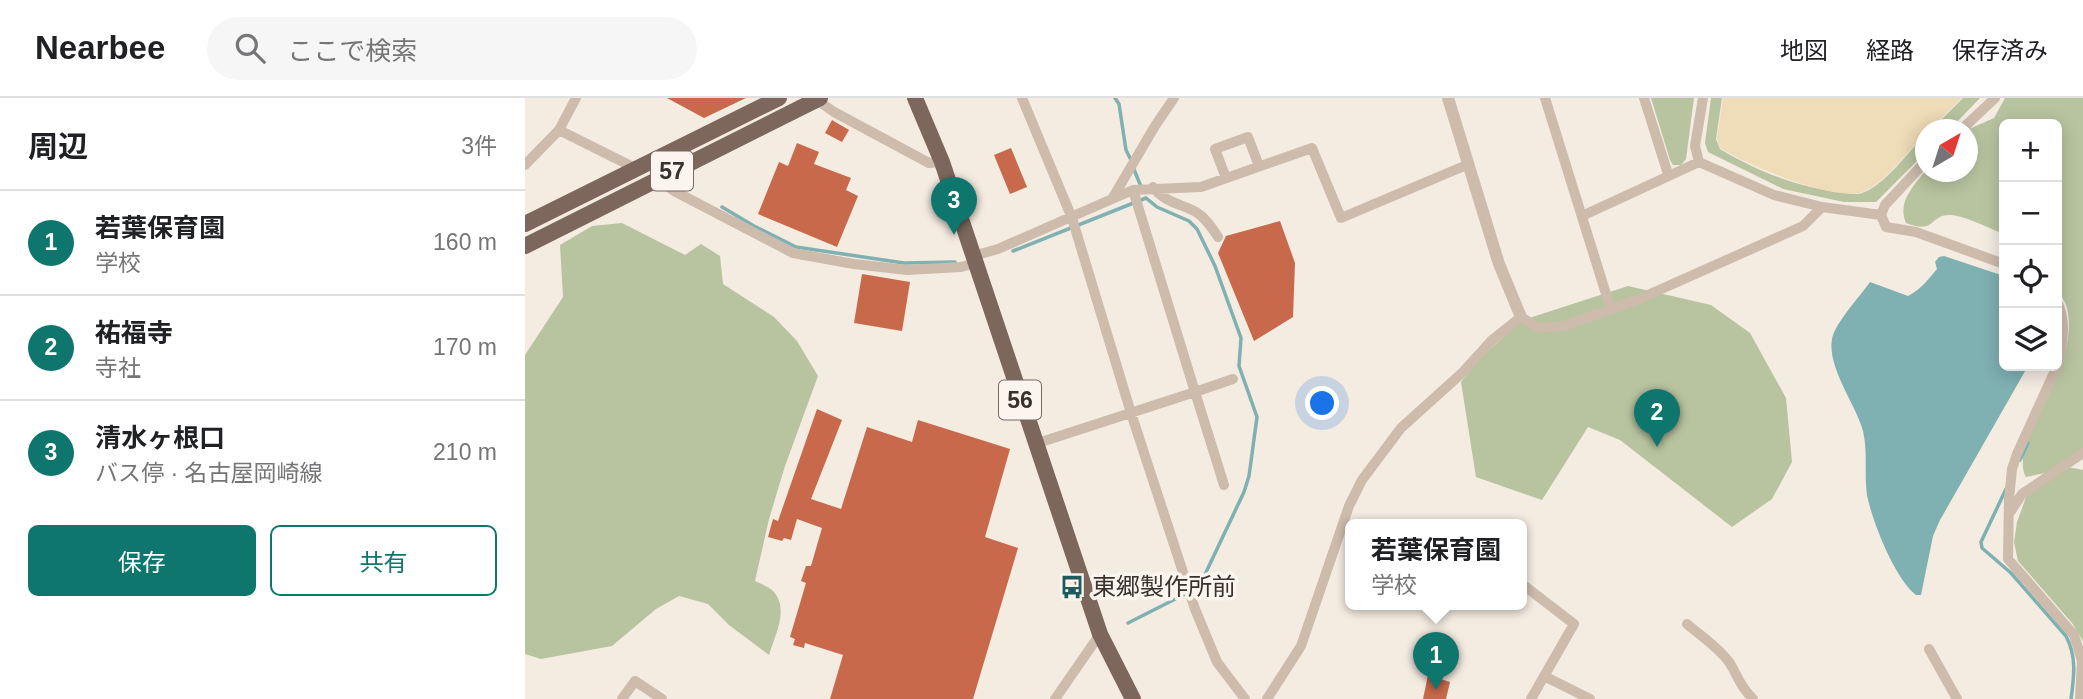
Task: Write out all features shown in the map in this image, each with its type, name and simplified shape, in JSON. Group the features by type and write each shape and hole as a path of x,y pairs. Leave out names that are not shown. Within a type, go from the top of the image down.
{"main road":[{"name":"57","path":"525,224 779,98"},
{"name":"56","path":"915,98 942,162 1100,634 1133,699"},
{"name":"57","path":"525,246 656,178 819,99"}],"street":[{"path":"525,165 559,130 576,98"},
{"path":"1022,98 1072,218 1131,413 1195,609 1217,663 1245,699"},
{"path":"1112,199 1174,98"},
{"path":"1448,98 1499,264 1521,317 1539,328 1564,326 1611,310 1701,272 1803,226 1822,207"},
{"path":"1545,98 1611,310"},
{"path":"1644,98 1668,174"},
{"path":"1699,162 1695,146 1703,98"},
{"path":"1973,119 1996,98"},
{"path":"819,99 834,112 929,163 942,162"},
{"path":"559,130 635,168"},
{"path":"1226,178 1215,149 1248,137 1259,166"},
{"path":"656,178 674,191 793,253 907,270 961,267 998,248 1133,190 1153,187 1201,187 1312,148 1341,218 1469,164"},
{"path":"1582,216 1699,162"},
{"path":"1699,162 1774,195 1822,207 1881,215"},
{"path":"1915,174 1885,205 1881,215 1887,227 1916,232 1999,262"},
{"path":"1153,187 1160,197 1197,212 1218,237"},
{"path":"1133,190 1224,485"},
{"path":"2062,313 2062,334"},
{"path":"1267,699 1301,646 1349,506 1362,480 1401,428 1462,373 1491,341 1521,317"},
{"path":"2054,371 2017,454 2013,469 2009,499 2011,512 2008,559 2074,635 2083,663 2080,699"},
{"path":"1035,444 1233,379"},
{"path":"2011,512 2022,494 2083,453"},
{"path":"1527,588 1574,624 1531,699"},
{"path":"1687,624 1730,663 1740,686 1753,699"},
{"path":"1055,699 1100,634"},
{"path":"1929,649 1957,699"},
{"path":"1544,677 1590,699"},
{"path":"622,699 635,681 662,699"}],"green space":[{"path":"1651,98 1694,98 1686,159 1681,165 1673,165 1670,160"},
{"path":"1711,98 1722,98 1716,139 1720,149 1765,172 1797,183 1830,191 1862,193 1888,176 1915,146 1915,163 1876,202 1844,202 1783,189 1708,152 1705,143"},
{"path":"1963,98 1980,98 1960,119 1942,119"},
{"path":"2005,98 2083,98 2083,451 2049,472 2026,477 2023,466 2028,436 2057,371 2062,371 2068,335 2067,308 2062,298 2062,119 1999,119 1999,232 1951,215 1923,227 1916,226 1906,223 1903,208 1916,182 1978,182 1978,125 1994,118"},
{"path":"622,223 685,255 701,244 720,256 723,284 774,317 797,341 818,376 785,466 769,519 755,581 772,590 780,607 781,615 769,655 729,625 708,604 679,596 656,609 612,646 541,659 525,654 525,355 563,297 560,245 592,226"},
{"path":"1628,286 1711,305 1750,333 1786,398 1792,462 1772,499 1732,527 1620,440 1588,427 1542,500 1476,477 1461,382 1482,356 1523,320"},
{"path":"2068,467 2083,470 2083,641 2072,623 2018,561 2014,542 2017,522 2026,497"}],"sand":[{"path":"1723,98 1962,98 1940,119 1915,119 1915,145 1879,182 1862,192 1832,192 1790,180 1720,148 1717,139"}],"water":[{"path":"1944,256 1999,274 1999,371 2025,371 1940,520 1933,536 1921,595 1916,595 1900,576 1885,549 1874,519 1867,495 1863,431 1837,371 1831,346 1840,322 1870,282 1908,296 1937,269 1935,262"}],"building":[{"path":"667,98 746,98 704,118"},
{"path":"832,120 849,130 842,142 825,133"},
{"path":"797,143 819,152 814,164 851,178 846,190 858,196 837,247 758,214 779,162 788,166"},
{"path":"1011,148 1027,187 1010,194 994,155"},
{"path":"1280,221 1295,263 1293,317 1254,341 1218,253 1226,236"},
{"path":"862,274 910,282 902,331 854,323"},
{"path":"817,409 842,420 811,499 841,509 867,427 912,442 918,420 1010,449 985,537 1018,548 973,699 830,699 843,655 805,643 804,648 793,645 795,639 790,637 806,583 801,581 806,566 811,566 822,528 797,519 791,540 784,538 782,541 768,537 773,519 778,521"},
{"path":"1428,675 1450,682 1446,699 1423,699"}],"waterway":[{"path":"1115,98 1119,104 1126,150 1131,160"},
{"path":"1133,167 1142,189"},
{"path":"1013,251 1146,198 1157,207 1189,221 1197,229 1215,266 1241,338 1239,366 1257,417 1249,476 1244,492 1199,587 1128,623"},
{"path":"722,207 796,247 904,263 955,262"},
{"path":"2020,460 2028,443"},
{"path":"2006,489 1981,542 1982,548 2011,573 2066,636 2073,659 2071,699"}],"place":[{"name":"清水ヶ根口","path":"954,235"},
{"name":"祐福寺","path":"1657,447"},
{"name":"東郷製作所前","path":"1072,587"},
{"name":"若葉保育園","path":"1436,690"}]}
